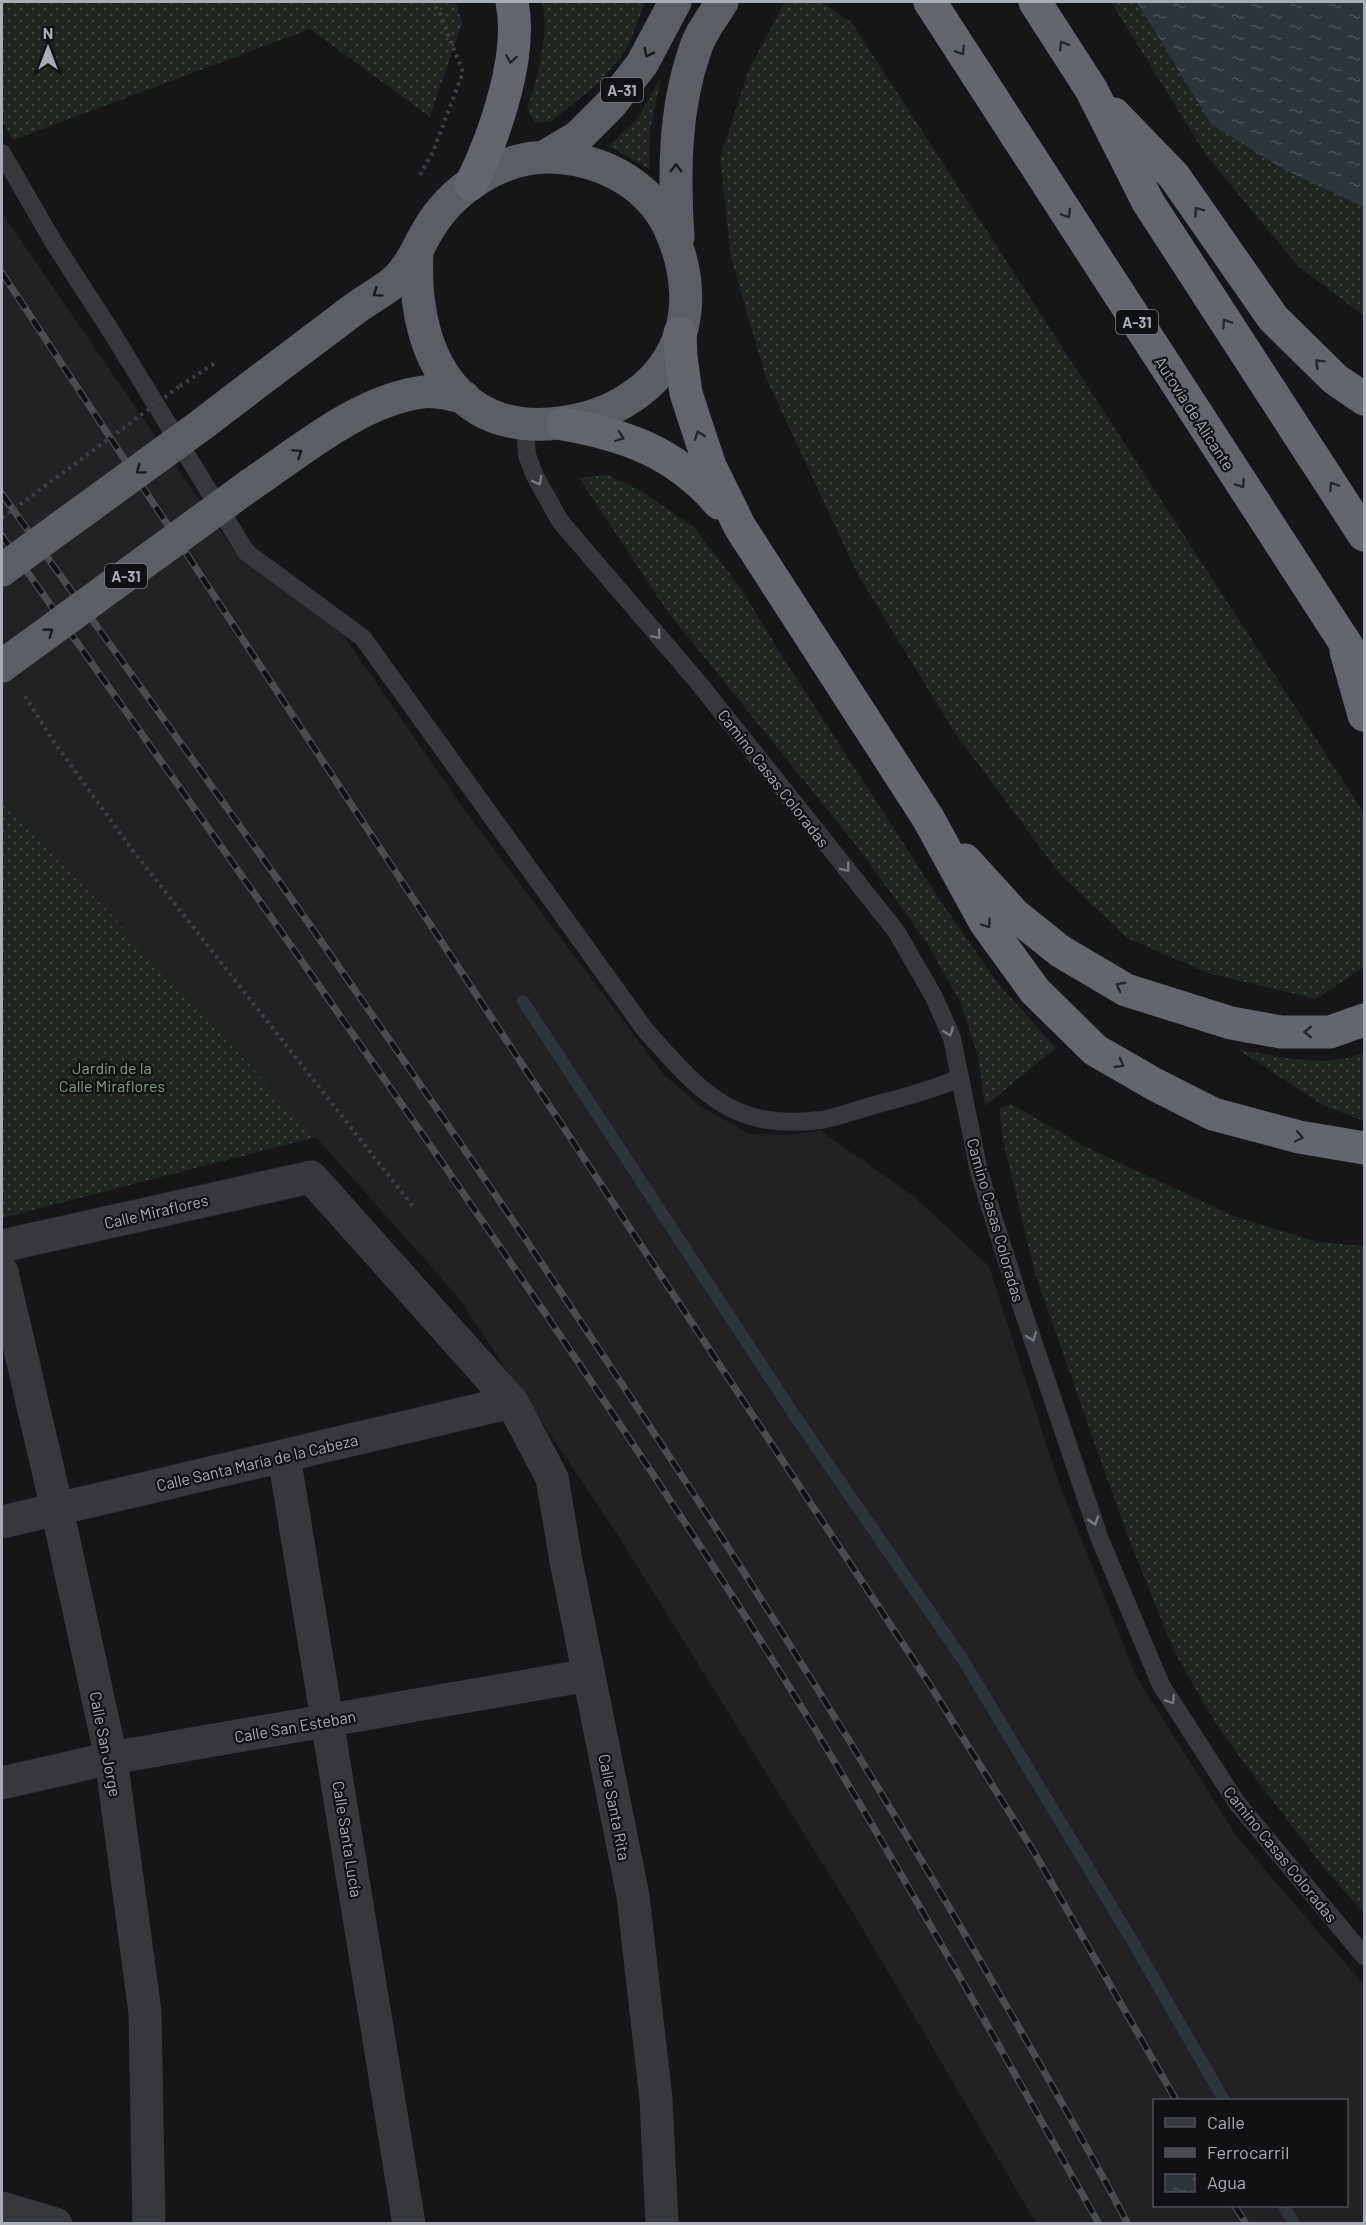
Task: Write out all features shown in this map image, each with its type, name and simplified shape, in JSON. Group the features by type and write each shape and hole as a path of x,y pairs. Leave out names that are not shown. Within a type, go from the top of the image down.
{"highway":[{"path":"471,184 500,110 511,62 516,19 512,2"},
{"name":"A-31","path":"544,157 578,137 612,104 642,64 675,2"},
{"path":"678,248 676,198 679,110 695,48 722,2"},
{"name":"Autovía de Alicante","path":"930,2 1344,643 1365,672"},
{"path":"1035,2 1091,89 1148,202 1365,535"},
{"path":"1091,89 1174,176 1273,318 1335,379 1365,399"},
{"name":"A-31","path":"2,570 389,285 405,272 428,230 446,204 487,173 514,163 544,157 572,158 596,163 645,192 662,213 684,267 685,312 680,333 671,356 658,375 615,408 563,424 525,425 503,420 482,411 464,397 447,380 432,356 424,332 416,289 417,252"},
{"path":"680,333 687,393 696,424 710,466 740,527 928,818 985,922 1035,991 1095,1050 1213,1114 1299,1137 1365,1148"},
{"name":"A-31","path":"2,666 250,485 348,419 392,398 426,391 464,397"},
{"path":"563,424 603,431 638,443 687,471 740,527"},
{"path":"1344,643 1365,715"},
{"path":"928,818 1014,914 1060,951 1126,990 1231,1023 1281,1032 1330,1032 1365,1020"}],"street":[{"name":"Calle Miraflores","path":"2,1246 311,1177"},
{"name":"Calle Santa Rita","path":"311,1177 512,1402 552,1478 633,1896 656,2099 662,2223"},
{"name":"Calle San Jorge","path":"2,1272 57,1509 111,1758 145,2012 149,2223"},
{"name":"Calle Santa María de la Cabeza","path":"2,1522 512,1402"},
{"name":"Calle Santa Lucía","path":"284,1456 329,1719 409,2223"},
{"name":"Calle San Esteban","path":"2,1784 111,1758 589,1675"},
{"path":"2,2208 55,2223"}],"lane":[{"path":"2,153 54,243 114,336 246,552 363,638 646,1031 685,1075 714,1099 745,1116 781,1121 821,1120 934,1090 960,1078"},
{"name":"Camino Casas Coloradas","path":"525,425 527,455 535,476 560,521 697,681 896,931 934,996 952,1038 980,1172 1019,1299 1100,1537 1161,1685 1237,1803 1365,1956"}],"path":[{"path":"417,181 433,152 463,72 440,14 432,2"},
{"path":"2,518 180,386"},
{"path":"38,715 54,742 130,847 416,1209"}],"shaded area":[{"path":"2,213 235,552 343,635 466,812 664,1075 700,1106 750,1134 786,1135 821,1131 913,1196 989,1266 1057,1478 1136,1676 1237,1837 1364,1985 1364,2223 1036,2223 854,1914 617,1534 458,1297 316,1137 106,909 2,802"}],"green space":[{"path":"2,2 456,2 462,23 430,117 310,29 13,140 2,121"},
{"path":"542,2 645,2 628,47 602,80 552,121 535,123 527,110 543,43"},
{"path":"785,2 821,2 852,23 1364,813 1364,967 1316,999 1208,973 1127,938 1059,873 955,733 858,575 766,378 731,258 720,158 749,69"},
{"path":"1111,2 1364,2 1364,316 1298,266 1206,155"},
{"path":"661,78 650,130 649,169 609,146 637,119"},
{"path":"608,475 641,491 694,527 740,587 780,653 944,906 999,985 1056,1048 985,1106 978,1056 961,1003 927,943 859,849 667,611 579,478"},
{"name":"Jardín de la Calle Miraflores","path":"2,802 106,909 316,1137 2,1218"},
{"path":"1237,1049 1285,1058 1318,1061 1350,1057 1364,1052 1364,1121 1323,1105"},
{"path":"1011,1104 1086,1147 1231,1215 1317,1242 1364,1246 1364,1913 1327,1872 1247,1767 1214,1721 1174,1651 1125,1529 1035,1274 1001,1131 1000,1108"}],"water":[{"path":"1137,2 1364,2 1364,207 1285,170 1211,124"}],"waterway":[{"path":"523,1001 795,1416 963,1660 1130,1937 1223,2099"},
{"path":"1285,2207 1294,2224"}],"railway":[{"path":"2,273 930,1685 1034,1852 1175,2099"},
{"path":"2,494 339,967 498,1198 653,1431 804,1667 949,1907 1085,2144 1128,2224"},
{"path":"2,536 453,1178 715,1569 864,1811 1099,2224"},
{"path":"1236,2207 1246,2224"}]}
